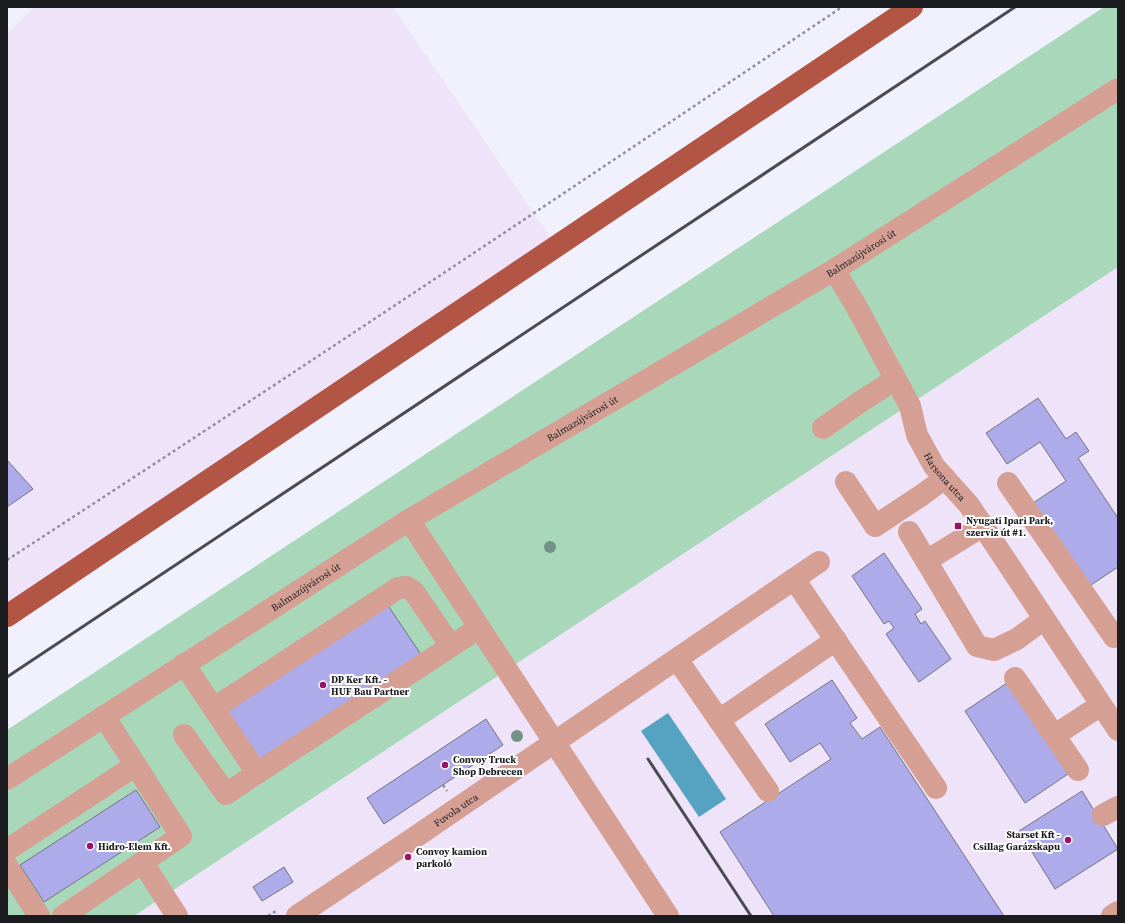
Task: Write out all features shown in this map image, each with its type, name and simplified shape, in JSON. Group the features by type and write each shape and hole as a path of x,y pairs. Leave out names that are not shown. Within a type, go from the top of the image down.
{"main road":[{"path":"7,616 912,7"}],"street":[{"name":"Balmazújvárosi út","path":"7,779 409,520 834,270 1118,89"},
{"name":"Harsona utca","path":"834,270 855,304 910,406 917,435 934,466 969,505 1101,705 1118,728"},
{"path":"822,428 896,379"},
{"path":"846,482 875,526 945,478"},
{"path":"1008,483 1114,637"},
{"path":"409,520 668,916"},
{"path":"926,561 983,526"},
{"path":"909,532 976,646 994,650 1016,639 1044,619"},
{"name":"Fuvola utca","path":"297,916 819,562"},
{"path":"794,579 936,788"},
{"path":"214,708 398,588 407,587 414,592 451,646"},
{"path":"184,735 226,794 479,628"},
{"path":"719,720 836,640"},
{"path":"677,659 768,792"},
{"path":"184,664 257,773"},
{"path":"1015,678 1078,770"},
{"path":"1055,735 1101,705"},
{"path":"63,916 182,836 104,716"},
{"path":"7,850 136,765"},
{"path":"143,862 177,916"},
{"path":"7,866 39,916"},
{"path":"1112,916 1118,912"}],"path":[{"path":"7,560 362,328 842,7"}],"shaded area":[{"path":"34,7 393,7 557,247 7,608 7,34"},
{"path":"1118,267 1118,916 134,916"}],"green space":[{"path":"1104,7 1118,7 1118,267 134,916 7,916 7,730"}],"water":[{"path":"668,713 726,799 699,817 641,731"}],"building":[{"path":"1038,398 1066,439 1076,432 1089,451 1078,458 1118,518 1118,567 1088,587 1033,503 1066,481 1040,442 1007,464 986,433"},
{"path":"7,460 33,489 7,507"},
{"path":"884,553 922,609 915,614 921,624 925,621 951,659 919,682 886,634 894,628 889,621 884,624 852,576"},
{"name":"DP Ker Kft. - HUF Bau Partner","path":"387,604 422,656 259,765 224,714"},
{"path":"832,680 857,718 850,723 862,739 880,727 1004,916 774,916 720,832 831,759 820,743 790,762 765,724"},
{"path":"1007,683 1068,774 1025,803 965,711"},
{"name":"Convoy Truck Shop Debrecen","path":"486,719 503,745 384,824 367,798"},
{"name":"Hidro-Elem Kft.","path":"136,790 160,827 44,902 20,865"},
{"name":"Starset Kft - Csillag Garázskapu","path":"1082,791 1118,849 1055,889 1019,831"},
{"path":"284,867 293,882 262,901 253,887"}],"railway":[{"path":"7,677 1015,7"},
{"path":"648,759 751,916"}],"place":[{"name":"Nyugati Ipari Park, szerviz út #1.","path":"958,526"},
{"name":"DP Ker Kft. - HUF Bau Partner","path":"323,685"},
{"name":"Convoy Truck Shop Debrecen","path":"445,765"},
{"name":"Starset Kft - Csillag Garázskapu","path":"1068,840"},
{"name":"Hidro-Elem Kft.","path":"90,846"},
{"name":"Convoy kamion parkoló","path":"408,857"}]}
